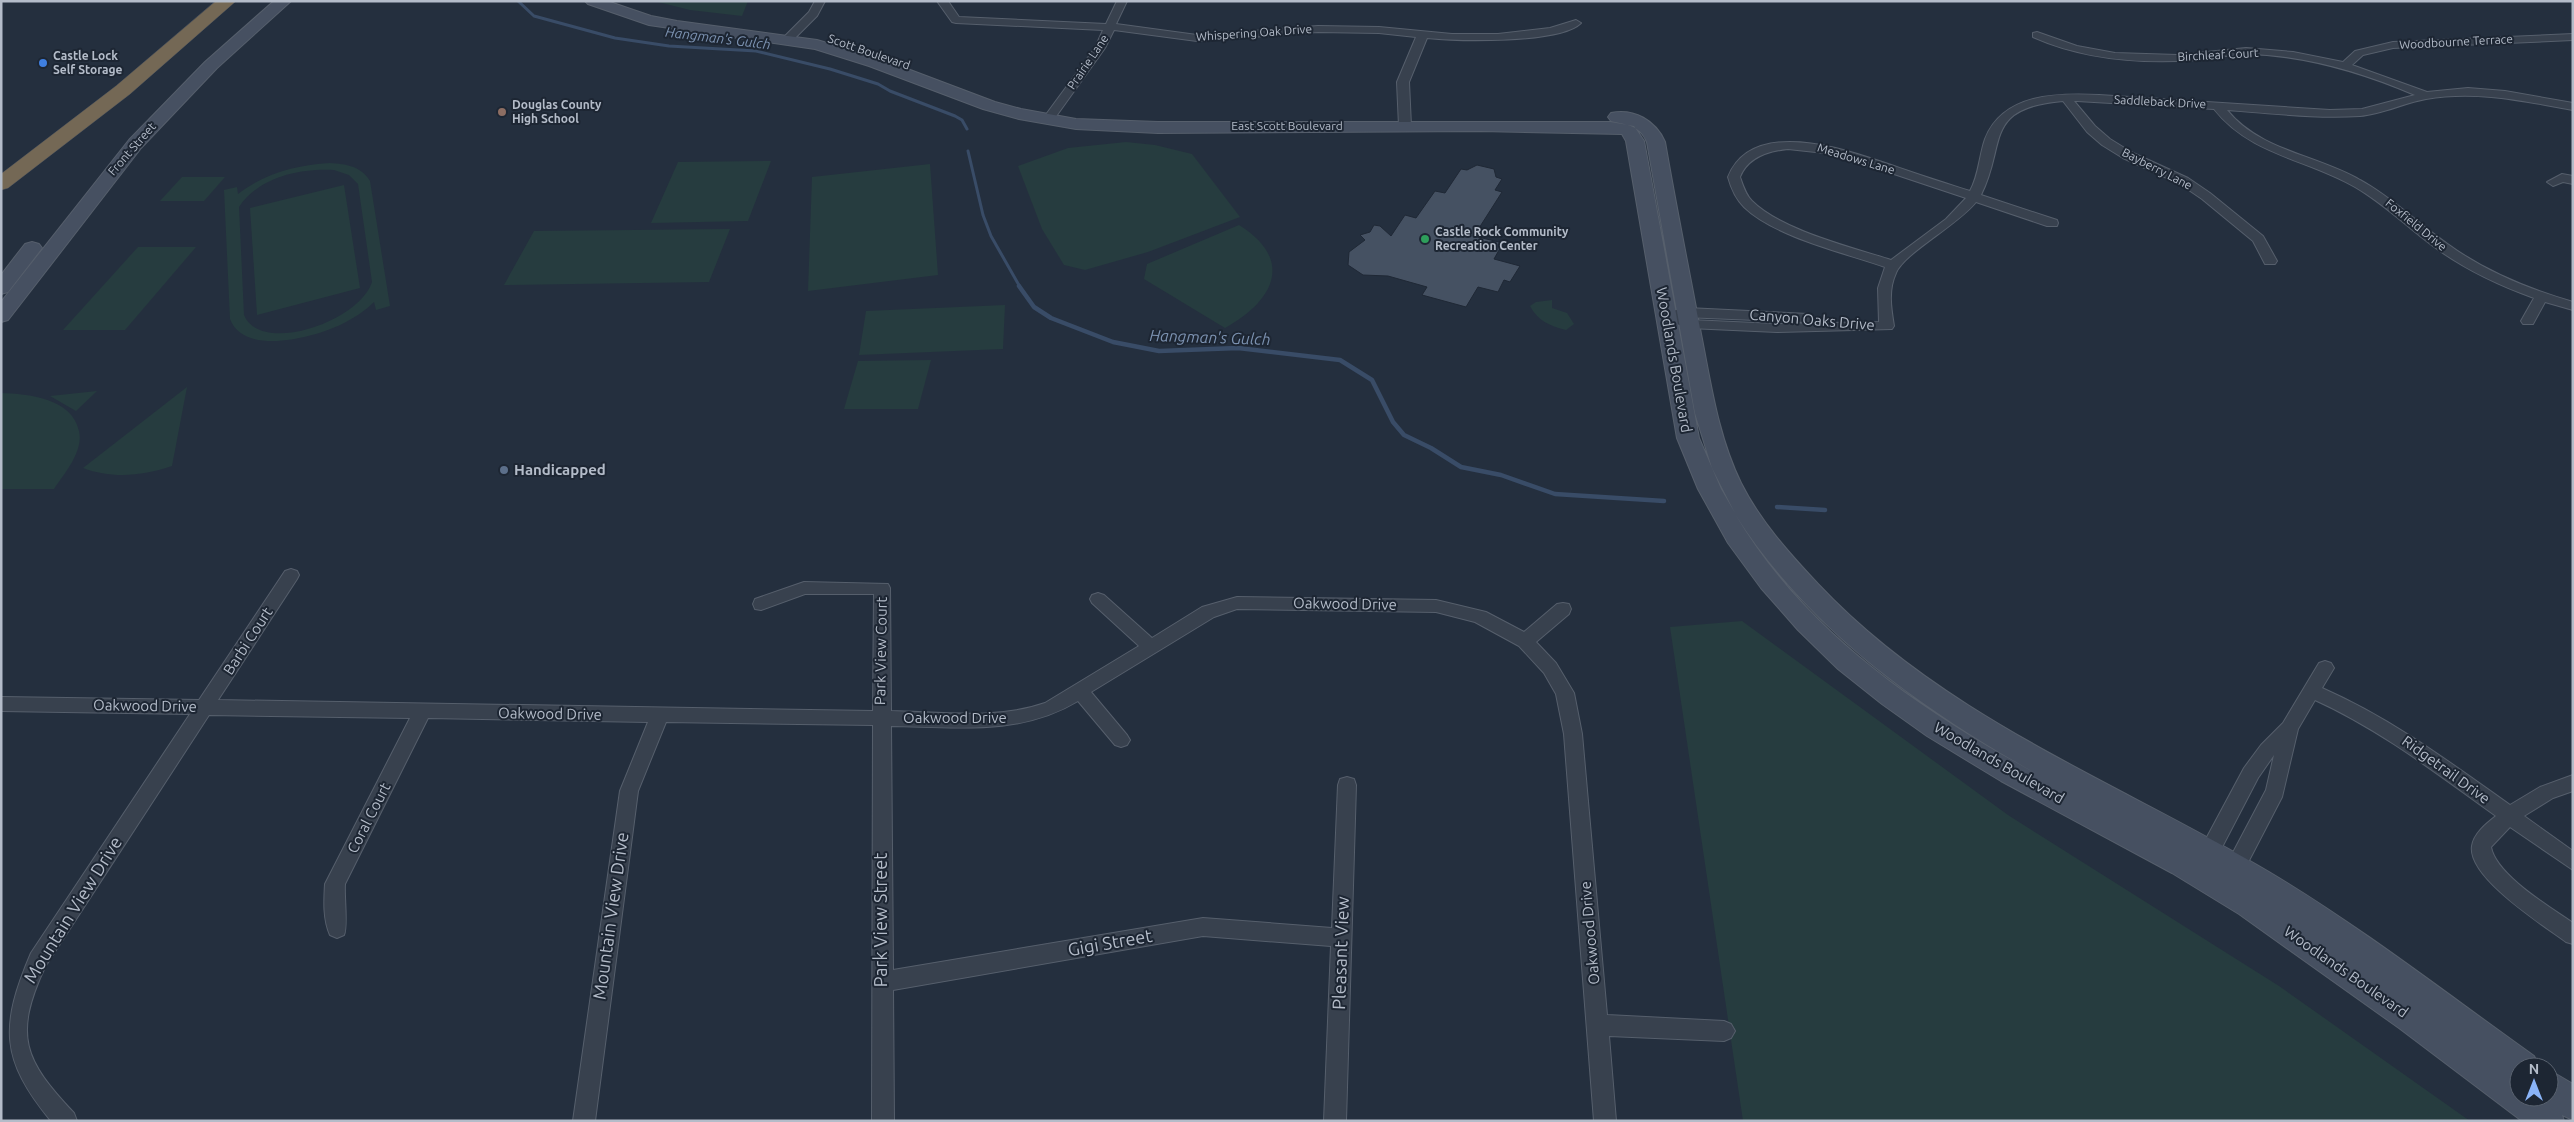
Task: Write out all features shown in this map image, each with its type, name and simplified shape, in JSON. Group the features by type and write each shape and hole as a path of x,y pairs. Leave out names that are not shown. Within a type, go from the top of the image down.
{"highway":[{"path":"1,161 95,89 202,1"},
{"path":"1,184 123,90 227,1"}],"street":[{"name":"Front Street","path":"1,288 96,168 132,127 203,56 267,1"},
{"name":"Front Street","path":"1,316 135,144 197,78 283,1"},
{"name":"Scott Boulevard","path":"593,1 636,18 672,26 843,41 1051,115"},
{"name":"Scott Boulevard","path":"621,1 686,19 792,36 850,55 950,93"},
{"path":"792,36 813,14 820,1"},
{"name":"Whispering Oak Drive","path":"942,1 956,20 1112,27 1196,38 1318,29 1498,37 1552,30 1576,24"},
{"name":"Prairie Lane","path":"1051,115 1100,48 1112,27 1122,1"},
{"path":"1405,121 1403,82 1423,34"},
{"name":"Birchleaf Court","path":"2037,35 2068,47 2120,55 2198,57 2222,52 2265,52 2346,66 2377,76 2426,96"},
{"name":"Woodbourne Terrace","path":"2346,66 2350,59 2359,53 2393,45 2573,38"},
{"name":"Saddleback Drive","path":"1887,326 1884,294 1886,281 1893,265 1923,239 1957,217 1973,197 1985,172 1988,146 1995,127 2011,113 2040,102 2065,97 2330,113 2362,112 2426,96 2468,91 2505,94 2573,107"},
{"name":"East Scott Boulevard","path":"950,93 1002,110 1051,115 1116,126 1405,121 1610,127 1634,126"},
{"name":"Bayberry Lane","path":"2065,97 2091,129 2106,142 2127,155 2184,181 2206,196 2258,239 2270,261"},
{"name":"Foxfield Drive","path":"2217,105 2224,116 2269,147 2340,174 2386,200 2445,250 2481,270 2541,297 2573,306"},
{"name":"Woodlands Boulevard","path":"1634,126 1650,129 1656,142 1681,317 1710,431 1734,491 1762,536 1820,605 1896,672 1962,718 2219,867 2302,909 2509,1057"},
{"name":"Meadows Lane","path":"1893,265 1768,219 1749,205 1738,191 1734,177 1741,163 1761,151 1786,146 1816,146 1837,151 2052,223"},
{"path":"2553,182 2562,178 2573,180"},
{"path":"2528,321 2541,297"},
{"name":"Canyon Oaks Drive","path":"1681,317 1777,328 1887,326"},
{"name":"Barbi Court","path":"205,707 291,576"},
{"name":"Park View Court","path":"760,604 804,588 882,588 880,719"},
{"path":"1098,599 1150,646"},
{"name":"Oakwood Drive","path":"1,704 659,716 880,719 1012,718 1051,708 1208,612 1237,603 1288,602 1436,606 1480,617 1525,641 1550,668 1565,693 1573,734 1605,1121"},
{"path":"1525,641 1563,609"},
{"path":"2219,867 2251,773 2267,750 2289,728 2325,668"},
{"path":"1080,691 1121,740"},
{"name":"Ridgetrail Drive","path":"2311,691 2356,711 2404,740 2573,862"},
{"name":"Mountain View Drive","path":"66,1121 41,1095 27,1074 17,1052 14,1029 17,1005 38,960 205,707"},
{"name":"Coral Court","path":"337,928 334,911 335,884 422,712"},
{"name":"Mountain View Drive","path":"584,1121 629,791 659,716"},
{"name":"Park View Street","path":"880,719 882,1121"},
{"path":"2219,867 2275,791 2289,728"},
{"path":"2573,783 2552,788 2509,816 2484,838 2481,846 2484,862 2502,881 2573,935"},
{"name":"Pleasant View","path":"1335,1121 1347,785"},
{"name":"Woodlands Boulevard","path":"2219,867 2296,935 2470,1060 2548,1121"},
{"name":"Gigi Street","path":"881,982 1203,928 1341,938"},
{"path":"1597,1025 1724,1031"},
{"path":"2559,1094 2573,1104"}],"green space":[{"path":"654,1 748,1 742,16 690,10"},
{"path":"1126,142 1155,145 1192,154 1240,217 1148,252 1085,270 1064,265 1042,229 1018,166 1068,148"},
{"path":"771,161 748,221 651,223 678,162"},
{"path":"336,163 347,165 358,169 370,181 390,306 376,310 374,302 342,324 299,338 265,341 250,338 238,331 230,319 224,190 237,187 238,194 270,175 318,164","holes":["321,170 334,170 349,175 358,184 372,282 364,296 349,309 331,320 310,328 289,333 269,333 254,327 244,315 239,207 258,188 281,176"]},
{"path":"930,164 938,275 808,291 812,177"},
{"path":"182,177 225,177 204,201 160,201"},
{"path":"344,185 360,288 257,315 250,208"},
{"path":"1239,225 1256,238 1267,252 1272,266 1271,280 1266,293 1256,305 1225,328 1144,279 1147,264"},
{"path":"730,229 709,282 504,285 534,231"},
{"path":"138,247 196,247 125,330 63,330"},
{"path":"1552,300 1552,308 1567,313 1574,324 1566,330 1545,322 1537,316 1530,306 1536,302"},
{"path":"1005,305 1003,349 859,355 866,311"},
{"path":"931,360 918,409 844,409 858,361"},
{"path":"187,387 172,466 128,475 105,474 83,468"},
{"path":"97,391 76,411 50,396"},
{"path":"1,393 48,400 68,411 75,420 79,431 79,446 68,469 54,489 1,489"},
{"path":"1742,621 2008,815 2279,986 2470,1121 1743,1121 1670,627"}],"building":[{"name":"Castle Rock Community Recreation Center","path":"1477,165 1494,169 1496,177 1502,179 1495,190 1502,192 1474,236 1503,243 1494,259 1520,266 1510,282 1504,280 1498,292 1478,287 1466,307 1422,295 1427,287 1388,276 1363,275 1348,265 1349,252 1365,240 1360,235 1370,232 1374,225 1380,226 1391,236 1405,215 1416,218 1435,191 1445,193 1461,169 1467,170"}],"waterway":[{"name":"Hangman's Gulch","path":"518,1 534,16 615,38 669,46 756,51 830,69 878,84 890,91 955,116 962,120 967,129"},
{"name":"Hangman's Gulch","path":"968,151 983,215 991,236 1020,287"},
{"name":"Hangman's Gulch","path":"1019,286 1034,307 1051,318 1113,342 1159,351 1238,348 1340,360 1372,380 1393,422 1404,435 1431,448 1461,467 1501,475 1555,494 1664,501"},
{"name":"Hangman's Gulch","path":"1777,507 1825,510"}],"place":[{"name":"Castle Lock Self Storage","path":"43,63"},
{"name":"Douglas County High School","path":"502,112"},
{"name":"Castle Rock Community Recreation Center","path":"1425,239"},
{"name":"Handicapped","path":"504,470"}]}
